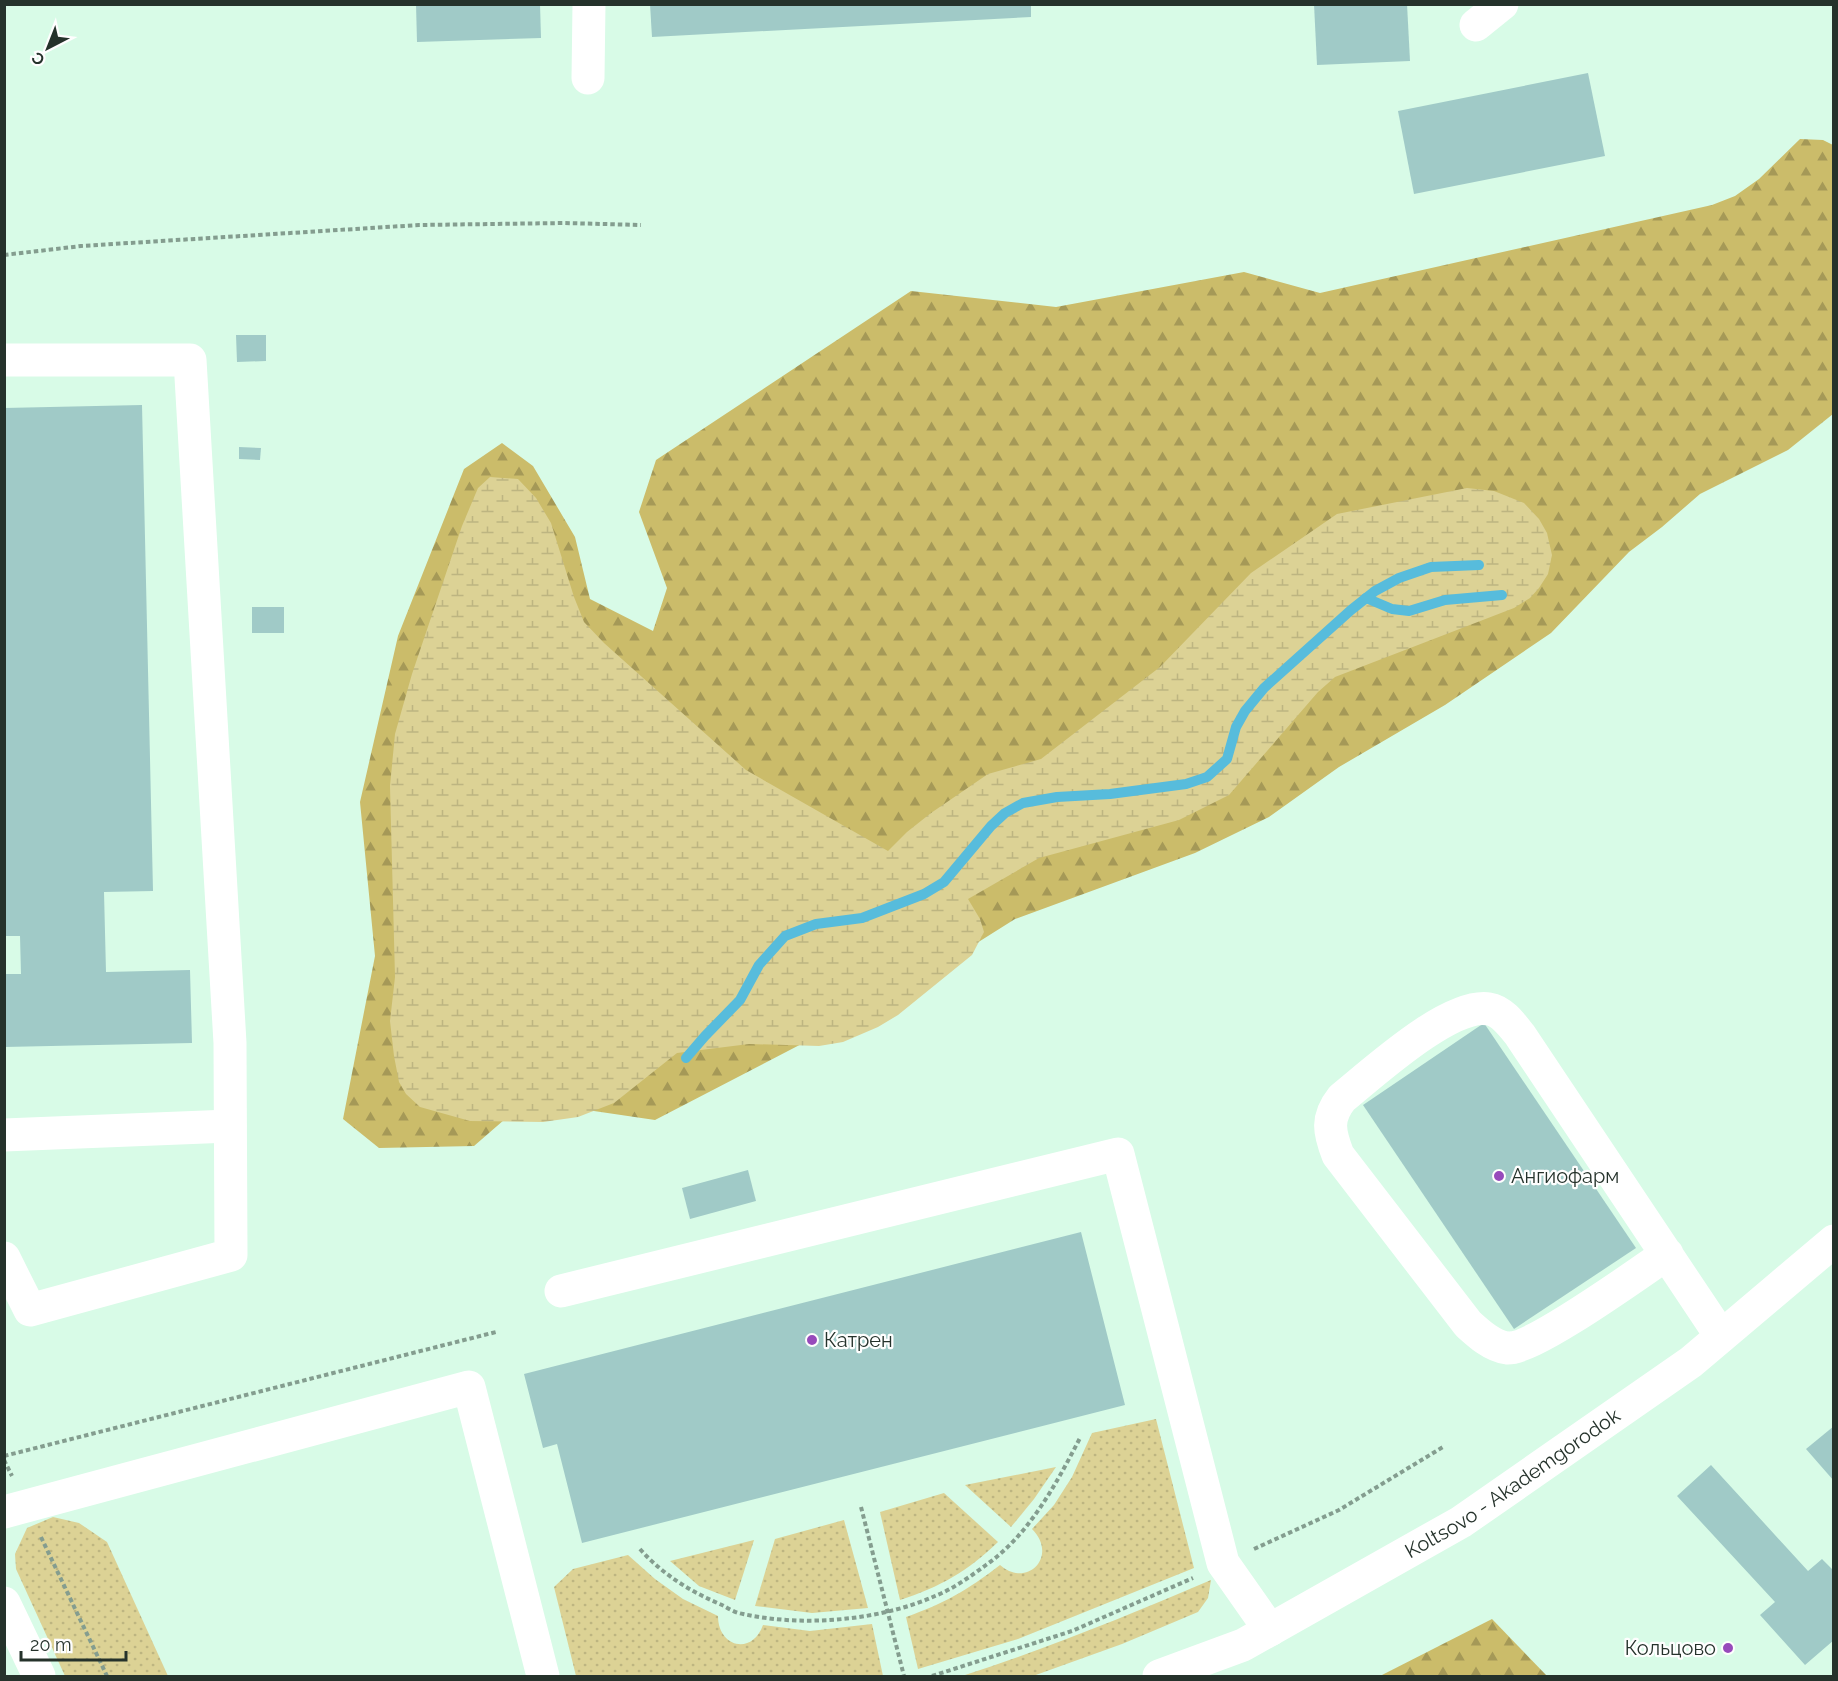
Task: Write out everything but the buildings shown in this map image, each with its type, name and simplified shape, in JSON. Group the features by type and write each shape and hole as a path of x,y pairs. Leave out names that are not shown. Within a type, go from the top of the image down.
{"main road":[{"path":"588,78 589,4"},
{"path":"1476,25 1502,4"},
{"path":"4,360 190,360 229,1030 231,1255 30,1310 4,1258"},
{"path":"1667,1254 1550,1331 1522,1346 1509,1348 1497,1346 1468,1324 1338,1155 1331,1136 1334,1108 1342,1098 1413,1041 1454,1015 1478,1008 1491,1009 1502,1016 1520,1035 1667,1254 1721,1336"},
{"path":"4,1135 230,1126"},
{"path":"561,1291 1118,1154 1223,1563 1270,1630"},
{"name":"Koltsovo - Akademgorodok","path":"1159,1677 1243,1645 1461,1522 1691,1362 1833,1241"},
{"path":"15,1509 469,1387 543,1677"},
{"path":"4,1603 39,1677"}],"path":[{"path":"4,255 81,246 419,225 565,223 641,225"},
{"path":"107,1677 15,1509 4,1458 496,1332"},
{"path":"640,1549 650,1560 694,1593 741,1614 811,1621 887,1613 937,1596 987,1564 1018,1536 1053,1489 1080,1438"},
{"path":"861,1507 904,1677"}],"green space":[{"path":"1800,139 1823,140 1833,145 1833,414 1788,450 1700,494 1629,552 1551,633 1445,705 1339,767 1269,817 1195,853 1015,919 888,999 655,1120 526,1101 474,1146 379,1148 343,1119 375,956 360,802 398,636 464,469 502,443 533,466 575,537 590,599 653,631 667,588 639,512 656,460 911,291 1056,307 1244,272 1320,293 1712,205 1735,196 1759,179"},
{"path":"490,477 518,479 536,498 551,523 584,622 604,643 746,770 888,851 931,813 988,774 1041,759 1160,667 1251,573 1337,514 1467,488 1494,491 1524,503 1539,519 1547,533 1552,555 1548,574 1539,588 1530,598 1514,608 1335,677 1318,692 1229,795 1179,820 1039,858 968,899 980,919 984,932 972,955 898,1015 878,1027 843,1042 819,1046 749,1044 677,1053 614,1103 578,1117 543,1122 470,1121 420,1107 406,1094 399,1082 390,1021 395,977 390,786 395,734 412,674 462,526 478,488"},
{"path":"1156,1419 1194,1568 1018,1639 918,1669 906,1617 955,1596 1000,1565 1010,1571 1020,1573 1036,1566 1041,1559 1042,1549 1032,1529 1054,1505 1072,1477 1092,1433"},
{"path":"1056,1467 1011,1527 965,1485"},
{"path":"944,1493 998,1542 953,1577 928,1590 900,1600 880,1512"},
{"path":"53,1517 79,1523 107,1542 168,1676 65,1676 16,1569 15,1554 27,1528"},
{"path":"844,1520 868,1608 812,1613 755,1606 775,1539"},
{"path":"754,1540 735,1600 699,1586 670,1561"},
{"path":"628,1555 655,1579 683,1599 718,1616 719,1627 723,1635 736,1644 751,1641 758,1635 763,1625 810,1631 872,1624 883,1676 576,1676 554,1587 573,1569"},
{"path":"1211,1580 1208,1598 1198,1612 1122,1644 1033,1676 962,1676 1025,1655"},
{"path":"1492,1619 1547,1676 1380,1676"}],"waterway":[{"path":"686,1058 740,1000 759,965 785,936 816,924 862,918 924,894 944,882 991,826 1005,813 1023,803 1057,797 1110,794 1186,784 1207,777 1227,759 1236,727 1245,711 1264,688 1375,591 1399,578 1431,567 1479,565"},
{"path":"1366,598 1392,609 1409,611 1445,600 1502,595"}],"place":[{"name":"Ангиофарм","path":"1499,1176"},
{"name":"Катрен","path":"812,1340"},
{"name":"Кольцово","path":"1728,1648"}]}
